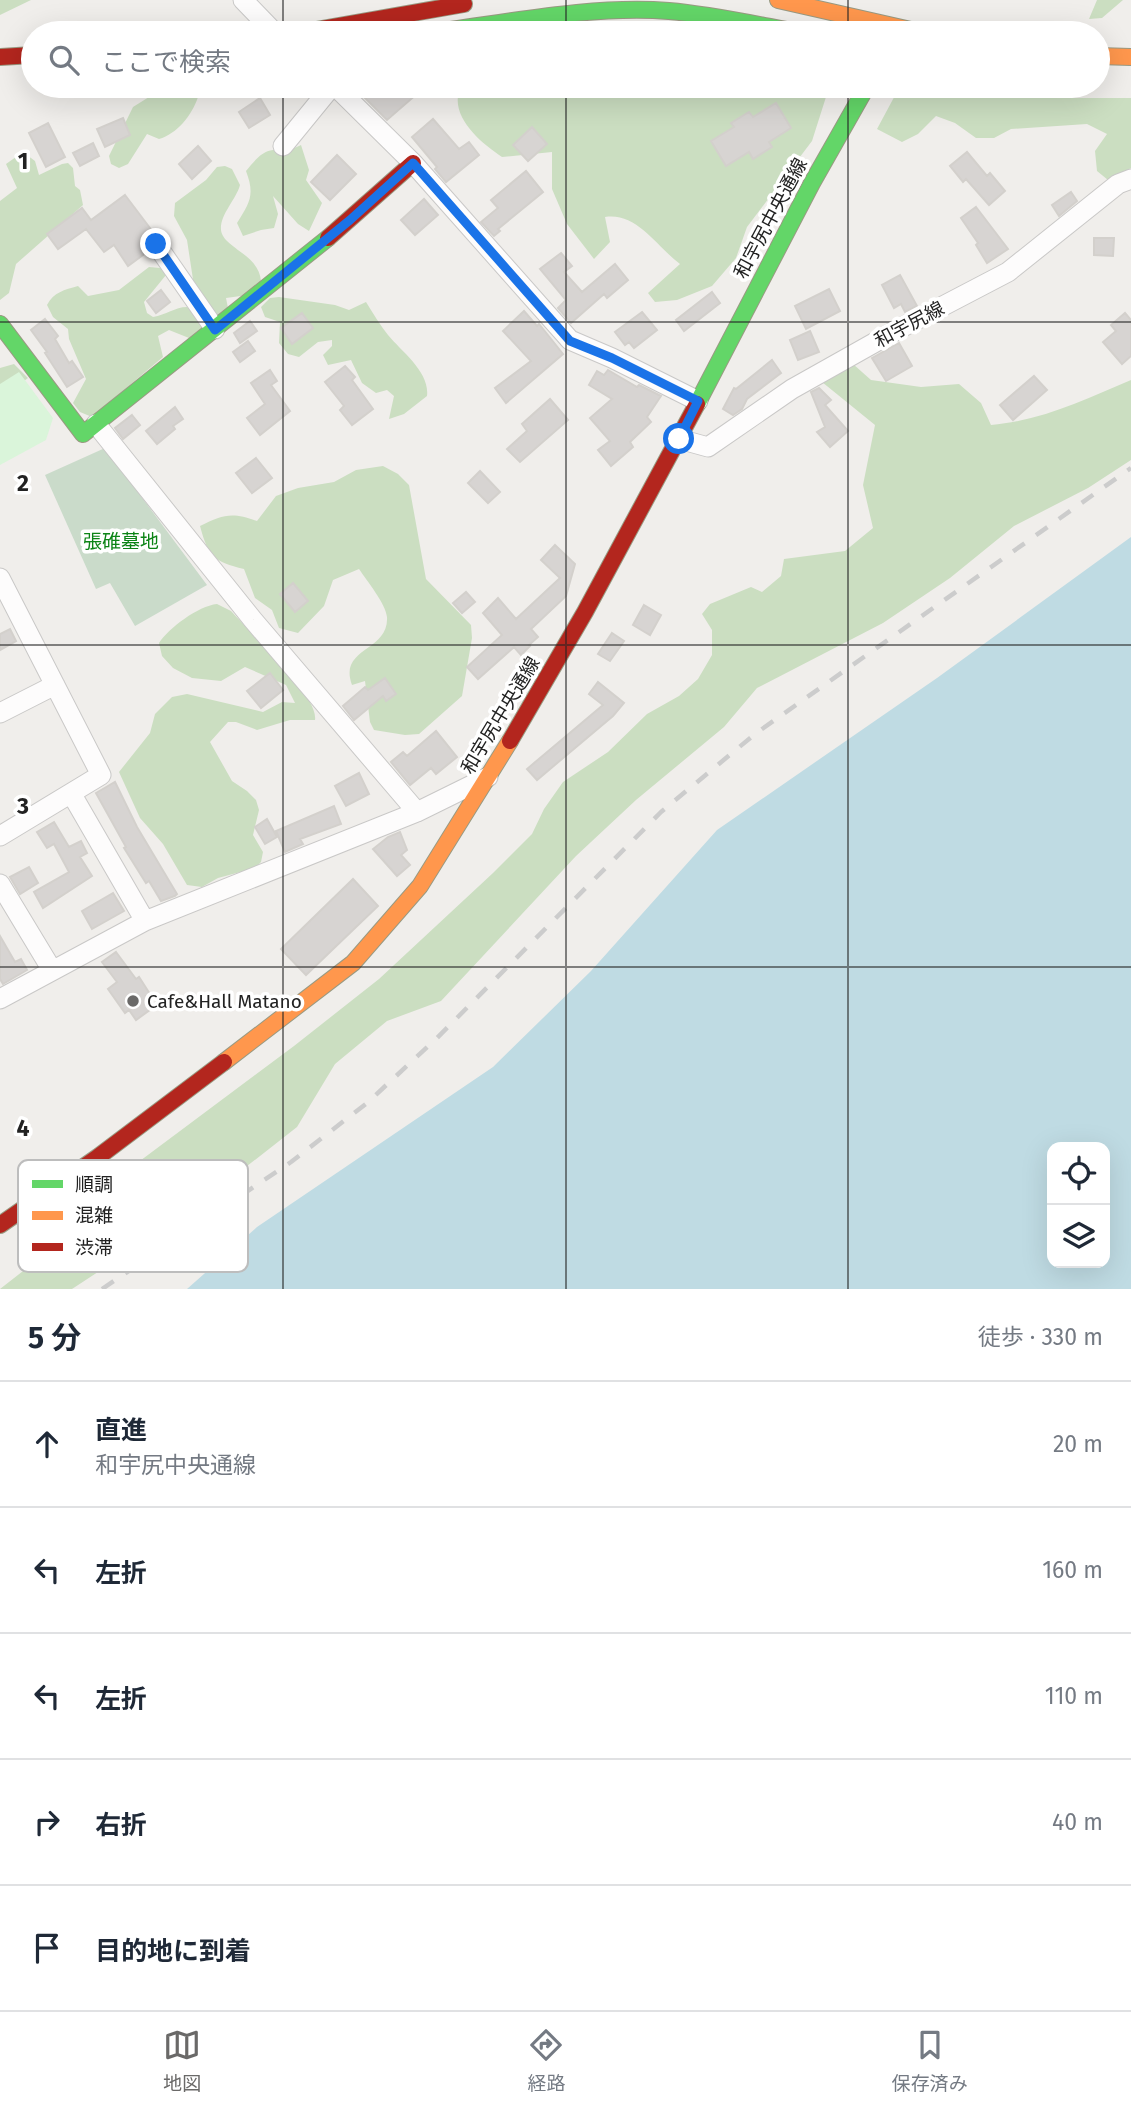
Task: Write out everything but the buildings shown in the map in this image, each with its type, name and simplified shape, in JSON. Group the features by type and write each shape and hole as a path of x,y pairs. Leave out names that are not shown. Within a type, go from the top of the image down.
{"main road":[{"path":"778,0 871,21"},
{"path":"359,21 448,3 484,1"},
{"path":"522,21 629,10 668,11 736,21"},
{"path":"0,57 21,56"},
{"path":"1110,56 1131,57"},
{"name":"和宇尻中央通線","path":"93,1160 353,963 419,886 489,776 586,612 811,183 860,98"},
{"path":"0,324 83,434 350,220 413,163"},
{"name":"和宇尻中央通線","path":"0,1226 18,1213"}],"street":[{"path":"243,0 263,21"},
{"path":"283,146 324,98"},
{"path":"346,98 413,163 570,341 612,358 698,401"},
{"name":"和宇尻線","path":"679,439 708,447 792,389 1008,272 1118,184 1131,179"},
{"path":"156,244 215,330"},
{"path":"96,424 253,620 416,812"},
{"path":"0,836 101,775 3,590"},
{"path":"0,713 55,685"},
{"path":"0,999 145,921 416,812 489,776"},
{"path":"71,793 145,921"},
{"path":"0,884 52,970"}],"green space":[{"path":"0,0 31,0 0,15"},
{"path":"1097,0 1123,0 1102,18 1089,19"},
{"path":"147,98 198,98 188,117 178,128 159,139 147,134 128,164 119,168 111,164 109,156 133,107"},
{"path":"458,98 826,98 812,141 747,227 736,258 712,286 677,300 655,302 648,293 680,264 637,225 616,217 605,217 610,242 594,259 567,224 552,189 552,152 502,157 485,145 470,129 459,111"},
{"path":"894,98 1131,98 1131,168 1108,180 1097,171 1095,151 1107,134 1087,124 1011,129 994,138 976,138 955,123 936,116 918,134 902,142 877,129"},
{"path":"301,145 309,170 306,180 322,203 309,231 298,224 273,196 278,214 274,228 243,236 237,223 250,198 246,171 265,153"},
{"path":"23,152 35,161 39,175 68,163 73,168 75,186 80,190 83,205 16,264 9,293 0,300 0,201 17,188 6,164"},
{"path":"217,167 232,169 240,185 223,218 221,230 228,242 254,264 261,281 248,295 226,298 228,308 214,318 194,286 187,240 174,216 175,203 206,180"},
{"path":"149,267 160,268 166,275 144,302 147,313 153,317 187,307 205,328 189,338 169,330 158,336 163,357 92,417 80,412 73,403 86,379 69,339 68,329 53,317 47,305 56,294 78,286 88,296 119,290"},
{"path":"270,298 335,305 349,310 366,302 388,335 420,371 427,387 427,396 404,414 389,419 394,396 387,390 376,393 362,383 351,360 328,365 323,355 332,346 332,340 318,342 299,357 288,354 279,343 280,322 265,317 261,307"},
{"path":"14,364 28,378 0,399 0,368"},
{"path":"853,364 871,380 921,387 959,384 981,403 991,425 1045,414 1131,380 1131,460 1088,488 1014,526 950,578 883,623 757,688 724,727 636,800 576,856 441,1001 387,1021 335,1064 297,1127 248,1165 248,1160 141,1160 379,979 532,834 544,809 563,782 608,752 647,714 679,696 698,679 712,655 712,630 702,614 710,604 751,587 762,592 781,576 784,559 845,551 873,528 863,485 875,425 822,382"},
{"path":"19,372 53,418 46,440 0,465 0,384"},
{"name":"張碓墓地","path":"105,448 207,585 135,626 110,583 96,589 45,475"},
{"path":"383,466 398,474 409,485 426,579 471,625 472,638 462,696 419,734 405,735 374,730 370,722 365,681 352,685 352,663 380,637 387,617 380,599 359,569 333,580 324,606 298,633 279,628 272,610 255,598 244,569 226,564 214,556 206,544 200,526 228,516 241,516 257,521 276,496 298,488 334,482 356,470"},
{"path":"217,604 231,611 295,680 313,709 315,720 290,720 257,730 236,722 228,722 210,742 232,781 256,800 259,810 253,835 263,852 261,862 255,868 218,878 202,887 187,885 163,844 140,818 119,772 150,733 155,714 172,697 187,694 263,712 282,702 295,703 286,685 245,667 221,681 192,678 173,668 162,656 159,643 170,631 193,613"},
{"path":"22,1272 98,1272 72,1289 0,1289"}],"water":[{"path":"1131,537 1131,1289 187,1289 206,1272 248,1272 248,1235 257,1227 493,1067 591,971 717,830 937,678"}],"railway":[{"path":"248,1191 291,1162 367,1103 437,1038 661,812 755,734 1131,468"},
{"path":"102,1289 127,1272"}],"traffic: fast":[{"path":"513,21 609,10 669,11 736,21"},
{"path":"697,404 812,183 860,98"},
{"path":"0,324 83,434 328,238"}],"traffic: slow":[{"path":"778,0 871,21"},
{"path":"1110,56 1131,57"},
{"path":"224,1062 353,963 420,886 510,741"}],"traffic: jam":[{"path":"367,21 464,4"},
{"path":"0,57 21,56"},
{"path":"328,238 413,163"},
{"path":"510,741 585,612 697,404"},
{"path":"94,1160 224,1062"},
{"path":"0,1225 18,1213"}],"place":[{"name":"Cafe&Hall Matano","path":"133,1001"}],"route":[{"path":"156,244 215,330 350,220 413,163 570,341 612,358 698,401 679,439"}]}
